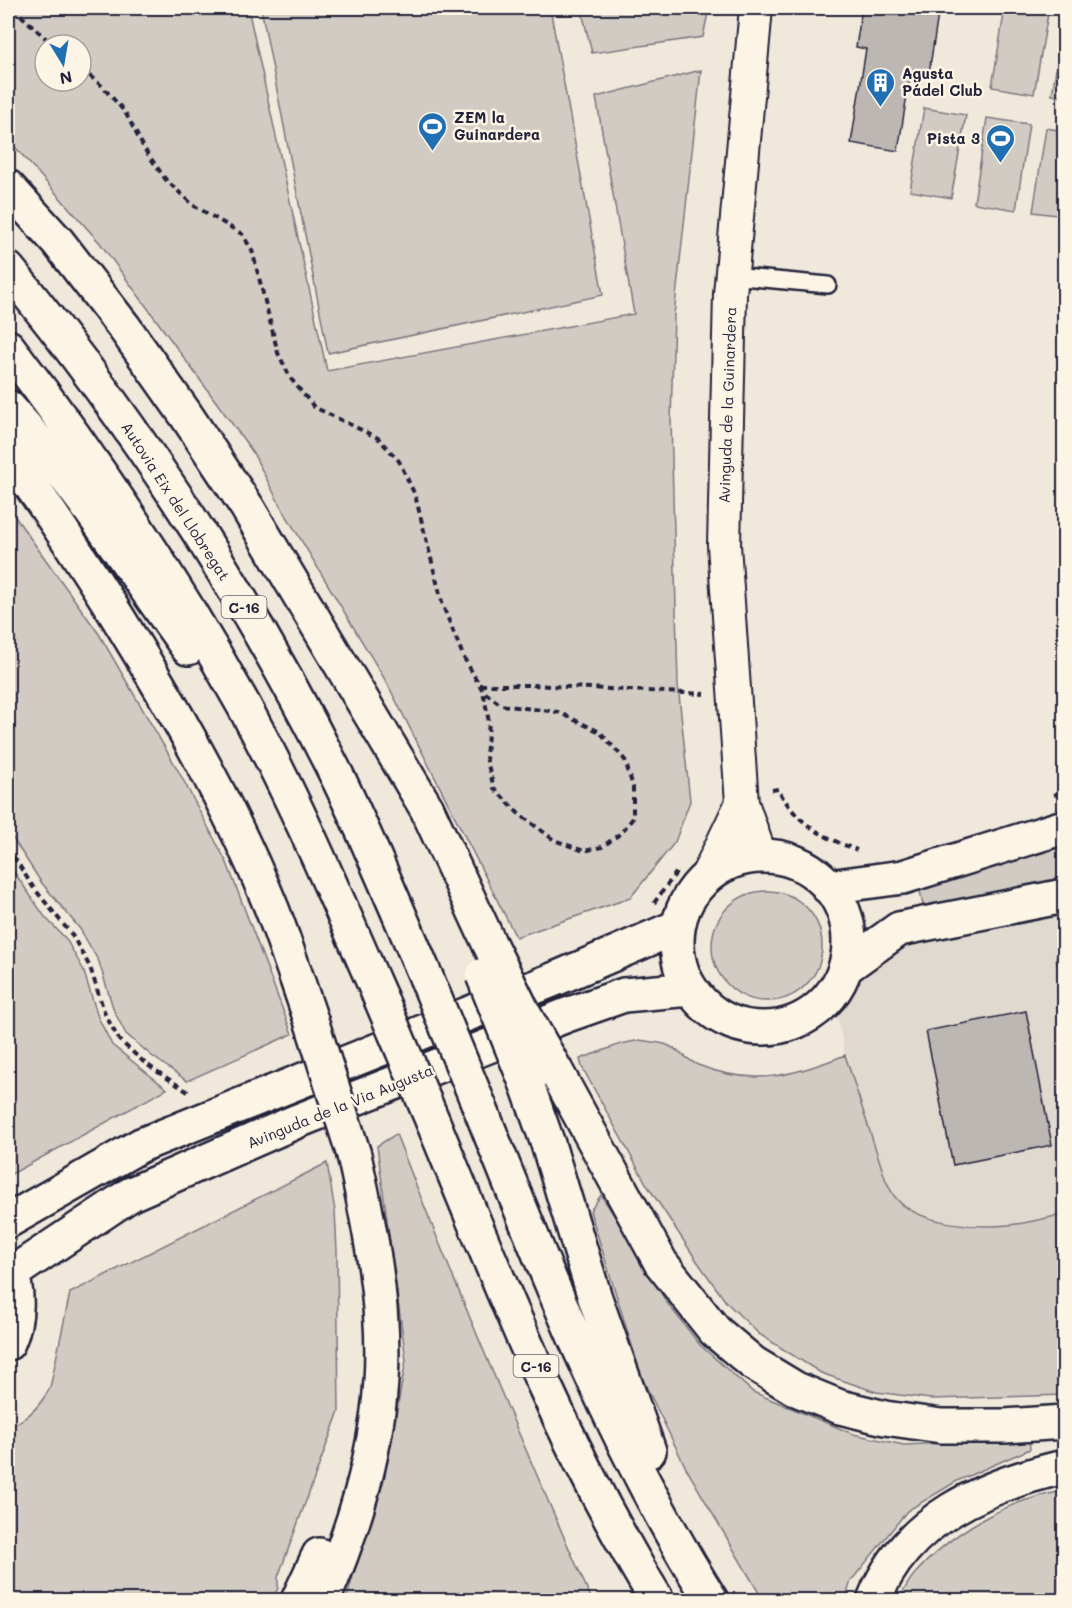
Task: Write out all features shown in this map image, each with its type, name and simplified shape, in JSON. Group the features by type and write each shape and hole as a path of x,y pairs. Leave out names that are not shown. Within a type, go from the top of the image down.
{"main road":[{"path":"8,187 71,259 124,327 186,415 281,562 360,700 427,809 481,948 613,1350 690,1566"},
{"name":"Autovia Eix del Llobregat","path":"8,269 93,376 142,445 222,569 290,688 340,783 426,977 560,1305 636,1467 690,1566"},
{"name":"C-16","path":"8,347 91,459 167,575 244,707 278,771 315,848 433,1122 488,1257 566,1431 614,1526 657,1600"},
{"path":"13,413 111,537 160,609 278,771"},
{"path":"8,454 104,596 152,673 201,758 243,842 272,910 311,1020 354,1155 368,1219 377,1286 381,1381 369,1468 353,1523 322,1600"},
{"path":"828,887 903,877 1065,827"},
{"path":"760,855 796,861 828,887 847,918 849,950 846,967 833,993 806,1017 771,1028 737,1024 707,1008 690,989 678,962 677,927 687,899 708,874 737,858 760,855"},
{"path":"846,967 899,929 1065,896"},
{"path":"8,1221 141,1145 555,979 677,927"},
{"path":"481,948 524,1014 662,1263 716,1331 753,1363 796,1389 840,1407 885,1418 941,1426 1005,1426 1065,1422"},
{"name":"Avinguda de la Via Augusta","path":"9,1271 131,1194 295,1122 567,1015 624,996 690,989"},
{"path":"8,1343 17,1308 9,1271"},
{"path":"298,1600 336,1514 364,1423 371,1384 377,1286"},
{"path":"874,1600 879,1586 894,1563 911,1541 935,1519 991,1488 1029,1475 1065,1467"},
{"name":"C-16","path":"690,1566 711,1600"}],"street":[{"name":"Avinguda de la Guinardera","path":"756,8 732,276 724,545 742,803 760,855"},
{"name":"Avinguda de la Guinardera","path":"708,874 742,803"}],"lane":[{"path":"732,276 828,285"}],"path":[{"path":"13,8 40,33"},
{"path":"93,79 125,112 166,180 193,205 243,234 252,250 278,353 291,379 314,407 378,438 399,461 415,495 443,606 464,658 483,691 489,722 486,757 494,788 518,813 554,840 584,851 602,847 621,833 633,818 633,787 625,759 600,732 558,712 501,705 483,691"},
{"path":"480,685 532,685 734,696"},
{"path":"8,848 33,887 72,935 90,967 105,1014 119,1040 146,1064 193,1095"}],"shaded area":[{"path":"8,8 248,8 327,371 634,314 596,97 701,70 674,315 671,420 678,685 690,801 675,842 630,898 516,937 387,683 280,505 252,451 100,243 8,139"},
{"name":"ZEM la Guinardera","path":"261,8 550,8 603,295 328,353"},
{"path":"581,8 709,8 703,37 592,53"},
{"path":"1005,8 1049,8 1034,94 992,87"},
{"path":"1064,17 1064,97 1052,95"},
{"path":"924,108 966,115 951,198 910,191"},
{"name":"Pista 3","path":"987,118 1029,124 1016,210 974,203"},
{"path":"1046,128 1064,131 1064,216 1033,212"},
{"path":"8,507 99,634 179,772 227,863 292,1034 187,1081 126,1034 114,1011 99,962 80,929 41,882 8,831"},
{"path":"1064,845 1064,881 924,910 919,886"},
{"path":"8,863 45,917 66,939 83,969 98,1017 112,1045 167,1089 8,1176"},
{"path":"767,891 788,895 806,907 818,925 822,946 818,967 806,985 788,997 767,1001 746,997 728,985 716,967 712,946 716,925 728,907 746,895"},
{"path":"1064,896 1064,1214 1010,1225 961,1225 926,1216 908,1208 896,1198 886,1181 845,1055 833,993 846,967 899,929"},
{"path":"1064,943 1064,1007 1056,958"},
{"path":"640,1040 667,1045 698,1065 737,1076 773,1076 790,1073 845,1055 886,1181 895,1197 905,1206 932,1219 981,1226 1016,1224 1064,1214 1064,1395 931,1399 876,1392 821,1373 759,1334 726,1302 697,1261 647,1185 582,1067 580,1059 621,1044"},
{"path":"396,1134 491,1368 592,1600 346,1600 388,1459 406,1360 377,1146"},
{"path":"327,1163 335,1211 337,1251 339,1411 278,1577 278,1588 272,1600 8,1600 8,1427 32,1412 50,1388 70,1293"},
{"path":"601,1195 641,1257 665,1300 700,1345 753,1392 853,1434 904,1445 1029,1439 1030,1449 957,1481 907,1511 851,1581 845,1600 763,1600 686,1468 642,1378 590,1211"},
{"path":"1064,1491 1064,1600 899,1600 913,1576 928,1560 981,1520 1021,1502"}],"building":[{"name":"Agusta Pádel Club","path":"862,8 939,8 929,73 911,70 898,151 851,143 866,49 856,47"},
{"path":"1026,1011 1052,1145 953,1165 926,1031"}],"place":[{"name":"Agusta Pádel Club","path":"881,108"},
{"name":"ZEM la Guinardera","path":"433,152"},
{"name":"Pista 3","path":"1001,164"}]}
